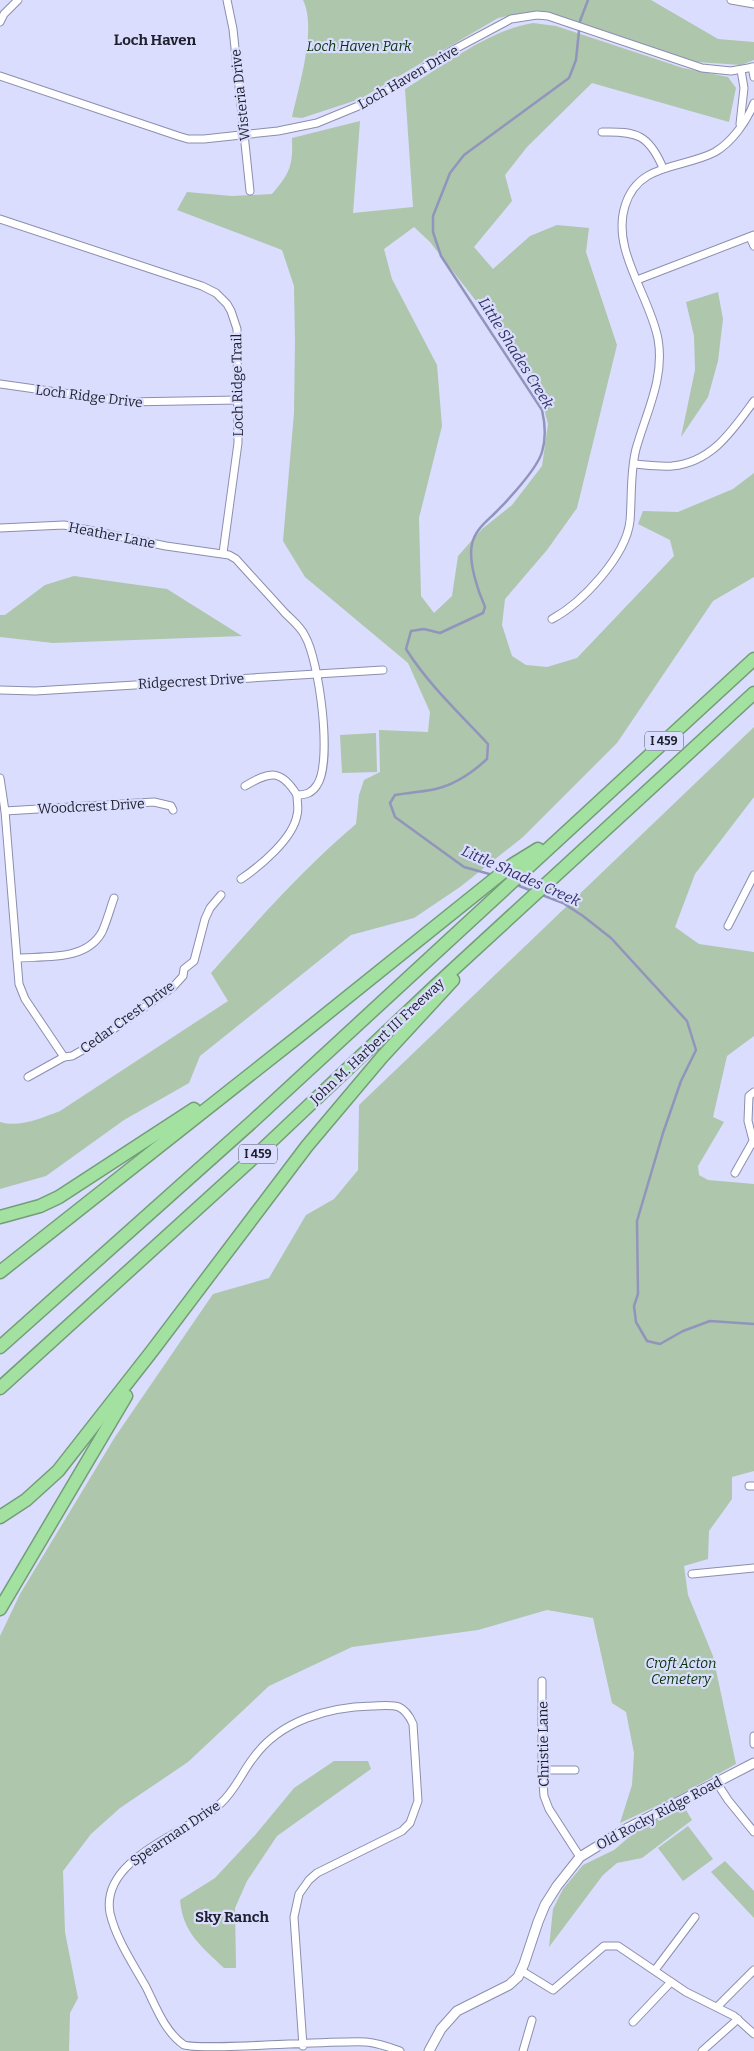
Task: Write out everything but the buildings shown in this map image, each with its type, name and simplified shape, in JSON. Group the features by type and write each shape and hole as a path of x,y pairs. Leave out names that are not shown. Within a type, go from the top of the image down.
{"highway":[{"name":"John M. Harbert III Freeway","path":"0,1347 253,1121 754,659"},
{"name":"John M. Harbert III Freeway","path":"0,1388 258,1154 432,989 754,694"},
{"path":"0,1272 512,865 570,827"},
{"path":"0,1518 26,1500 58,1471 152,1351 307,1146 382,1057 501,926"},
{"path":"0,1217 40,1206 59,1197 180,1119 299,1036"},
{"path":"0,1609 152,1351"}],"street":[{"path":"0,22 4,14 18,0"},
{"name":"Wisteria Drive","path":"227,0 233,28 250,191"},
{"path":"731,0 754,4"},
{"name":"Loch Haven Drive","path":"0,76 178,136 195,139 302,128 368,102 453,50 511,19 537,15 548,16 567,22 695,66 717,71 741,70 753,67"},
{"path":"753,67 754,77"},
{"path":"740,127 744,88 741,70"},
{"path":"552,619 573,606 611,564 623,544 630,522 637,445 656,383 660,363 655,327 622,238 621,220 628,198 637,185 652,173 713,153 728,143 751,111 754,103"},
{"path":"602,132 623,131 646,139 652,146 663,168"},
{"name":"Loch Ridge Trail","path":"0,219 202,286 216,293 227,304 235,320 238,400 236,467 223,553"},
{"path":"637,280 752,236 754,246"},
{"name":"Loch Ridge Drive","path":"0,384 127,402 238,400"},
{"path":"634,464 673,466 684,464 705,455 728,436 754,401"},
{"name":"Heather Lane","path":"0,528 64,525 166,546 223,553"},
{"path":"223,553 236,559 304,634 313,652 318,674 324,734 323,767 317,785 308,794 297,796"},
{"name":"Ridgecrest Drive","path":"0,690 35,691 383,670"},
{"path":"241,879 275,851 290,832 298,816 297,796 289,782 282,777 264,776 245,786"},
{"name":"Cedar Crest Drive","path":"0,778 5,811 19,984 25,999 64,1056"},
{"name":"Woodcrest Drive","path":"5,811 154,802 171,806 173,810"},
{"path":"728,926 754,875"},
{"name":"Cedar Crest Drive","path":"28,1078 64,1056 72,1056 88,1047 173,987 183,976 184,969 194,961 198,952 205,919 210,908 220,895"},
{"path":"17,958 74,954 85,950 93,944 102,931 114,898"},
{"path":"735,1173 753,1143 749,1096 754,1092"},
{"path":"692,1574 754,1568"},
{"name":"Christie Lane","path":"542,1681 542,1770 546,1802 580,1857"},
{"name":"Spearman Drive","path":"302,2046 294,1916 299,1894 309,1880 317,1873 402,1831 410,1823 418,1801 413,1724 409,1714 401,1707 395,1705 356,1706 328,1710 291,1726 256,1754 235,1786 221,1803 209,1813 133,1860 118,1876 110,1892 110,1911 119,1936 165,2024 184,2046 200,2051 302,2046 364,2042 379,2044 400,2051"},
{"path":"754,1736 754,1744"},
{"name":"Old Rocky Ridge Road","path":"428,2051 441,2029 457,2011 509,1985 522,1971 545,1905 580,1857 624,1830 754,1763"},
{"path":"542,1770 575,1770"},
{"path":"718,1783 728,1800 754,1832"},
{"path":"655,1970 695,1917"},
{"path":"522,1971 553,1990 604,1946 618,1946 686,1992 718,2006 738,2019 754,2034"},
{"path":"718,2006 754,1970"},
{"path":"633,2022 671,1982"},
{"path":"702,2051 738,2019"},
{"path":"523,2051 532,2020"}],"green space":[{"name":"Loch Haven Park","path":"303,0 651,0 718,39 754,42 754,60 741,65 697,62 561,16 537,13 522,14 498,18 360,99 302,118 292,117 308,41 307,12"},
{"path":"533,23 556,26 683,68 728,77 736,88 729,122 592,83 527,147 505,175 512,201 474,247 493,269 530,236 557,225 589,228 586,252 617,345 577,508 547,550 505,599 502,625 512,656 526,665 547,667 577,658 674,556 670,540 638,524 643,511 678,512 733,489 754,473 754,577 713,601 617,743 523,837 460,887 414,918 351,935 200,1056 189,1083 124,1120 46,1176 0,1189 0,1122 8,1124 23,1123 60,1111 228,1001 211,973 299,877 356,824 359,795 364,780 380,772 379,730 428,732 430,712 408,663 305,577 283,541 294,413 295,340 294,286 282,250 177,210 187,192 232,196 272,194 289,169 292,156 292,138 360,121 353,213 413,207 405,89 483,41 516,27","holes":["414,227 430,242 498,329 539,390 548,424 542,466 512,505 482,529 458,556 452,596 434,613 421,596 419,518 442,426 437,365 392,279 384,249"]},
{"path":"718,292 723,319 718,361 708,397 681,437 695,370 694,336 686,302"},
{"path":"74,576 167,589 242,636 53,643 0,637 0,615 5,615 45,585"},
{"name":"Croft Acton Cemetery","path":"754,727 754,797 695,874 675,927 699,944 754,952 754,1036 727,1056 713,1117 724,1122 698,1166 699,1175 708,1180 754,1184 754,1471 732,1477 732,1499 709,1531 708,1559 684,1566 688,1595 713,1656 736,1764 678,1796 620,1823 632,1785 634,1753 626,1712 612,1703 593,1618 547,1610 478,1630 352,1647 269,1686 188,1762 120,1808 91,1834 63,1871 65,1932 78,1998 70,2013 69,2051 0,2051 0,1636 20,1594 115,1437 213,1294 269,1278 306,1215 334,1199 358,1170 359,1105"},
{"path":"376,733 377,772 342,773 340,735"},
{"path":"334,1761 368,1761 371,1769 277,1836 247,1881 235,1908 236,1968 224,1968 201,1946 189,1930 180,1900 215,1878 256,1834 294,1788"},
{"path":"683,1805 692,1820 642,1858 617,1863 603,1875 549,1947 553,1909 563,1889 583,1865 614,1850 635,1832"},
{"path":"688,1826 713,1859 683,1881 658,1848"},
{"path":"725,1861 754,1891 754,1918 711,1872"}],"waterway":[{"name":"Little Shades Creek","path":"493,875 464,867 395,817 390,803 395,795 431,790 454,782 475,770 487,759 488,744 434,686 406,649 411,631 424,629 440,633 483,613 485,607 477,585 471,559 473,539 481,527 501,507 534,467 542,452 545,436 542,410 441,256 433,232 433,216 450,173 464,155 569,78 576,60 580,21 588,0"},
{"name":"Little Shades Creek","path":"517,885 532,891"},
{"name":"Little Shades Creek","path":"542,895 563,903 611,938 687,1021 696,1050 681,1081 663,1133 637,1221 638,1294 634,1306 636,1322 647,1341 660,1344 683,1331 710,1321 754,1324"}],"district":[{"name":"Loch Haven","path":"155,40"},
{"name":"Sky Ranch","path":"232,1917"}]}
